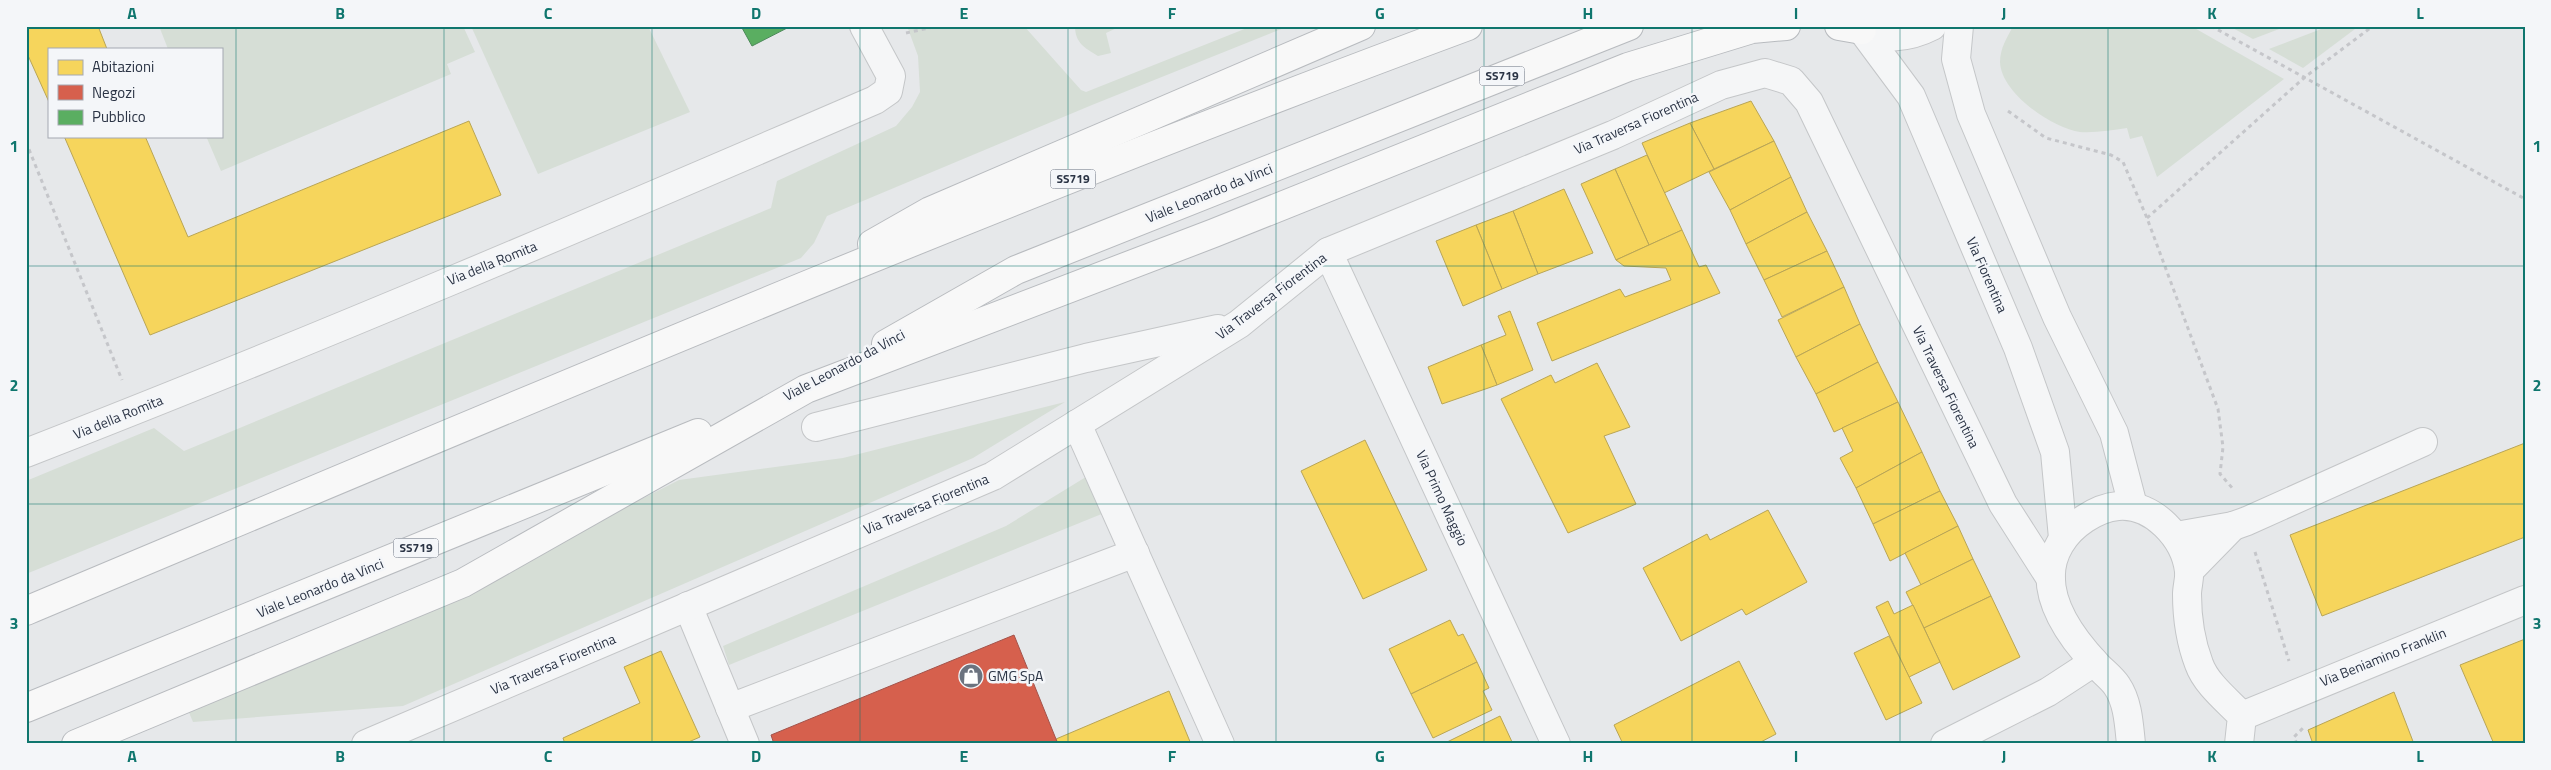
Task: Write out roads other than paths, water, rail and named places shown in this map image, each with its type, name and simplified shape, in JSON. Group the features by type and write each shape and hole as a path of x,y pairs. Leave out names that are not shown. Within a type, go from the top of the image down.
{"highway":[{"path":"780,295 930,211 1361,26"},
{"name":"SS719","path":"26,610 780,295 1366,64 1468,26"},
{"name":"Viale Leonardo da Vinci","path":"26,708 806,389 1016,270 1629,26"},
{"path":"76,744 463,583 806,389 1214,233 1628,67 1752,30 1786,26"}],"street":[{"name":"Via della Romita","path":"26,453 134,411 545,241 876,100 888,91 891,76 864,26"},
{"path":"1853,28 1889,37 1917,34 1932,26"},
{"path":"1958,26 1956,59 1971,114 2057,317 2114,433 2133,506"},
{"name":"Via Fiorentina","path":"1853,28 1911,96 2018,348 2055,452 2063,538"},
{"name":"Via Traversa Fiorentina","path":"366,744 994,476 1239,324 1328,252 1603,138 1721,85 1765,73 1791,81 1809,102 2003,504 2051,579"},
{"name":"Via Primo Maggio","path":"1328,252 1556,744"},
{"path":"816,427 1086,358 1239,324"},
{"path":"1077,424 1220,744"},
{"path":"2176,536 2240,524 2423,442"},
{"path":"2131,744 2128,716 2117,686 2094,662 2064,623 2052,600 2053,555 2063,538 2090,514 2116,506 2133,506 2156,517 2176,536 2189,571 2187,615 2199,666 2215,688 2242,716 2239,744"},
{"path":"2189,571 2240,524"},
{"path":"730,708 1135,553"},
{"name":"Via Beniamino Franklin","path":"2242,716 2298,691 2525,600"},
{"path":"688,606 745,744"},
{"path":"1945,744 2048,692 2094,662"}],"place":[{"name":"GMG SpA","path":"971,676"}]}
